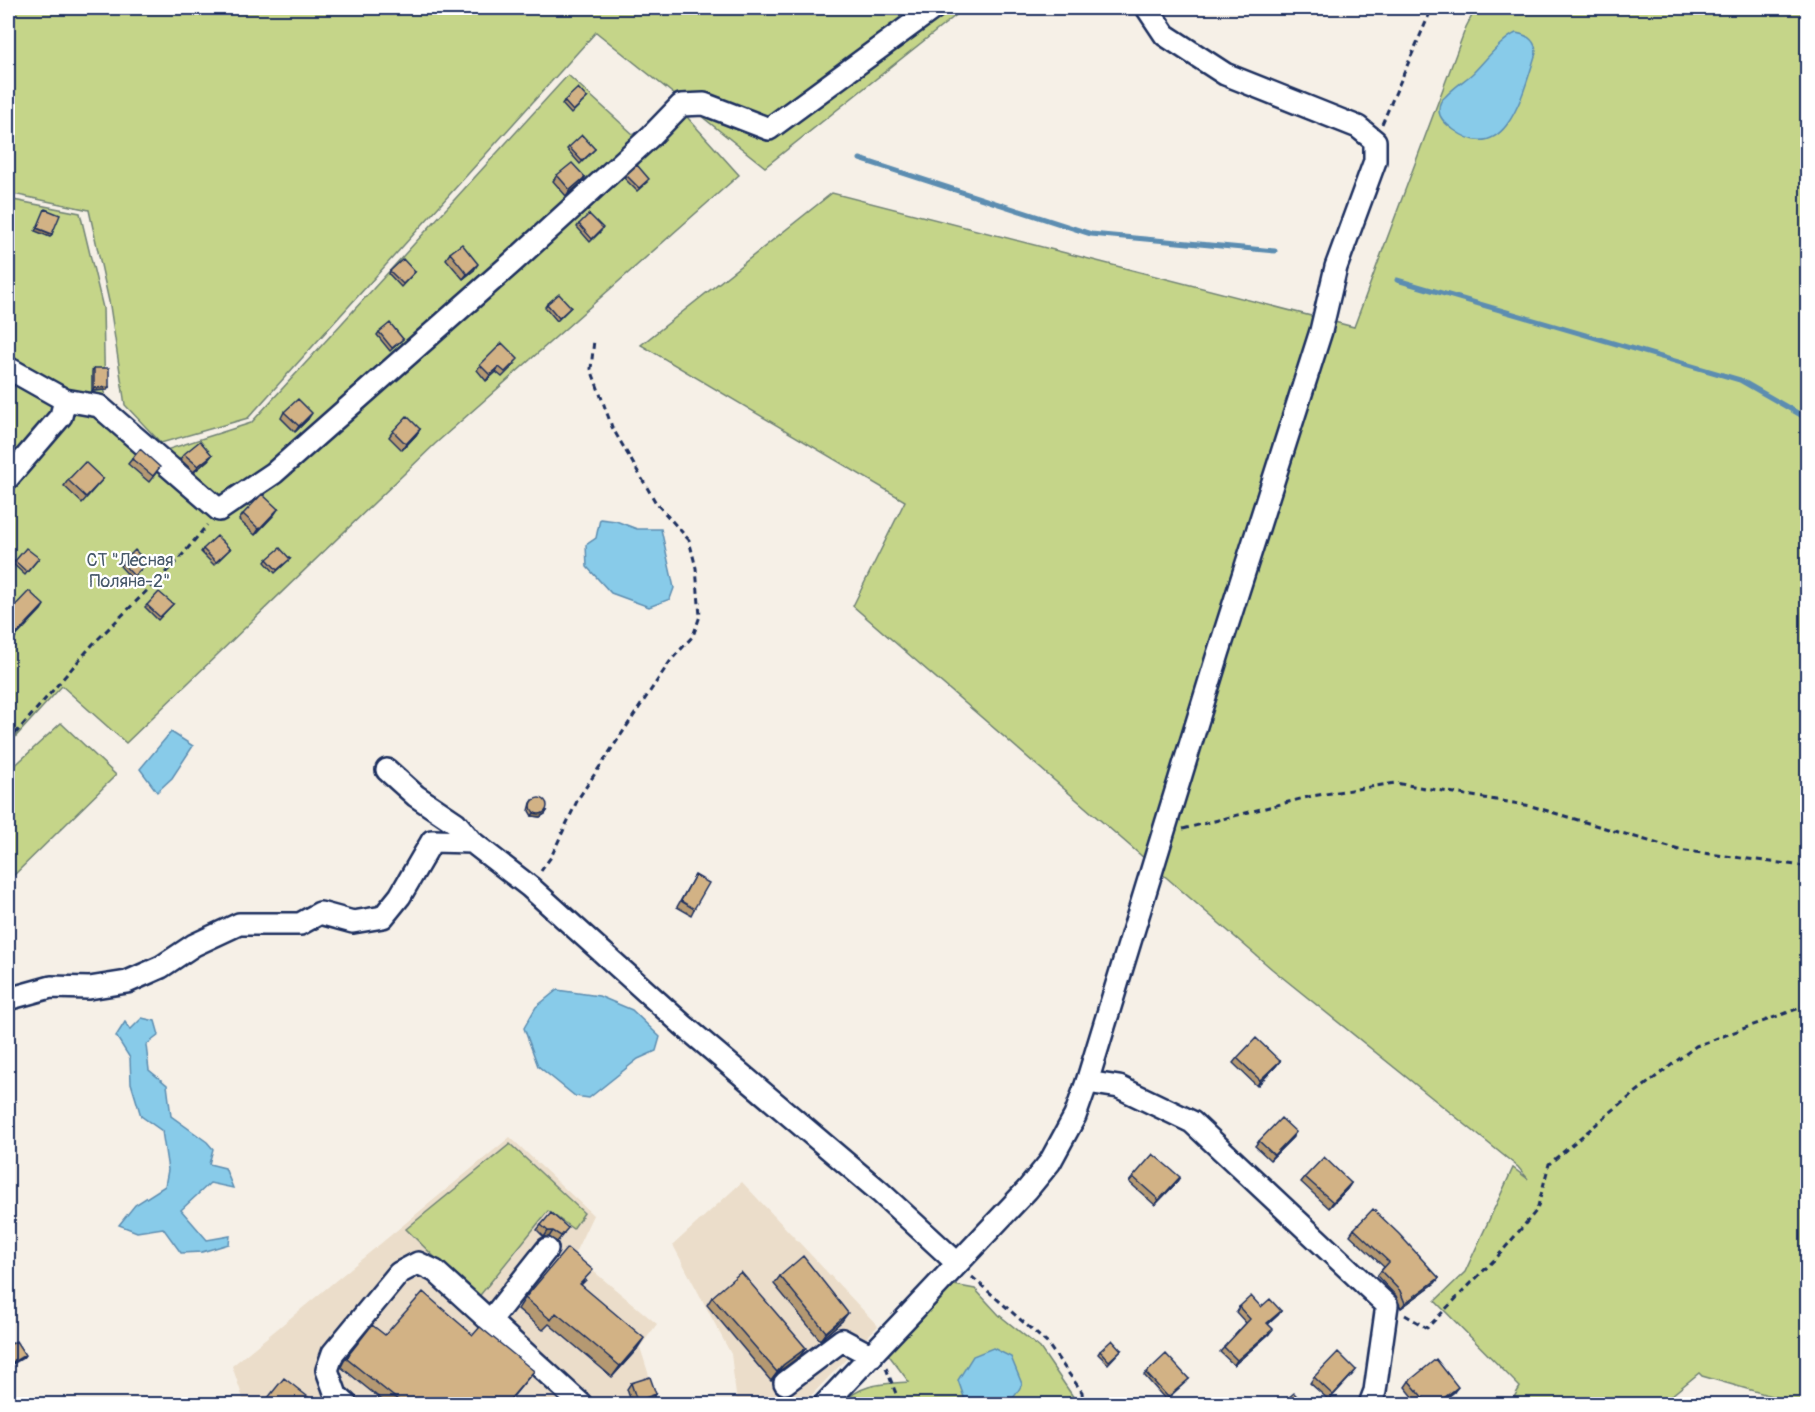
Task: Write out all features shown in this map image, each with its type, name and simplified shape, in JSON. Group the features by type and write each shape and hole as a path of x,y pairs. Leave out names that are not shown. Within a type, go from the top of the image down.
{"street":[{"path":"8,368 65,400 99,406 219,510 274,473 514,261 652,135 681,105 704,104 770,129 934,8"},
{"path":"825,1404 1027,1190 1050,1162 1075,1116 1321,331 1336,267 1376,161 1375,141 1358,127 1225,74 1166,35 1147,8"},
{"path":"8,478 61,416 65,400"},
{"path":"387,770 416,796 456,823 472,842 530,887 683,1025 880,1192 957,1263"},
{"path":"8,999 51,987 88,988 127,982 161,967 194,945 239,924 300,924 320,913 353,922 383,917 400,896 432,842 472,842"},
{"path":"1087,1082 1119,1087 1192,1122 1387,1305 1372,1398"},
{"path":"490,1321 547,1250"},
{"path":"346,1404 336,1395 327,1370 333,1353 399,1273 418,1263 435,1271 581,1404"},
{"path":"785,1383 842,1340 875,1353"}],"path":[{"path":"1375,141 1432,8"},
{"path":"530,887 551,857 579,799 671,660 693,636 700,616 696,568 688,540 656,503 612,427 591,369 594,340"},
{"path":"8,742 93,644 179,559 219,510"},
{"path":"1164,834 1312,796 1395,783 1531,806 1679,850 1803,866 1808,869"},
{"path":"1387,1305 1427,1328 1498,1256 1537,1210 1550,1164 1610,1113 1696,1046 1808,1005"},
{"path":"957,1263 981,1287 1047,1343 1082,1392 1083,1404"},
{"path":"875,1353 893,1382 900,1404"}],"shaded area":[{"path":"510,1137 593,1215 574,1255 657,1324 640,1347 658,1404 245,1404 232,1366"},
{"path":"742,1182 878,1326 803,1404 737,1404 731,1354 673,1245"}],"green space":[{"path":"8,8 965,8 765,167 596,32 248,418 161,443 125,405 110,306 89,210 8,193"},
{"path":"1476,8 1807,8 1807,1404 1799,1404 1702,1376 1699,1373 1661,1404 1510,1404 1520,1387 1435,1301 1465,1272 1513,1168 1528,1179 1518,1167 1272,969 853,606 905,501 641,345 832,193 1354,327 1466,27"},
{"name":"СТ \"Лесная Поляна-2\"","path":"568,75 634,135 652,135 687,117 739,175 435,444 126,743 62,686 8,745 8,199 80,213 103,308 105,403 160,452 251,423"},
{"path":"61,723 116,775 8,881 8,772"},
{"path":"510,1144 584,1213 573,1229 548,1211 477,1299 406,1229"},
{"path":"954,1285 975,1289 999,1315 1040,1348 1074,1398 1073,1404 1006,1404 1014,1400 965,1400 970,1404 841,1404 864,1388 909,1382 888,1354"}],"water":[{"path":"1516,33 1530,39 1535,45 1536,53 1526,86 1510,120 1500,132 1487,139 1472,139 1454,130 1441,118 1439,107 1441,101 1473,73 1499,45"},
{"path":"600,519 616,521 637,529 661,529 674,588 670,599 649,607 611,593 587,567 586,545 596,538"},
{"path":"171,732 193,746 172,778 157,792 140,769"},
{"path":"557,990 599,996 632,1010 660,1037 656,1051 638,1059 589,1098 575,1096 538,1066 524,1028 536,1007"},
{"path":"142,1018 155,1021 159,1035 146,1045 149,1070 167,1085 171,1116 207,1142 213,1149 209,1164 225,1168 233,1188 210,1183 181,1210 207,1240 230,1236 229,1244 202,1252 181,1253 163,1228 137,1232 119,1225 135,1205 165,1186 168,1170 162,1131 141,1116 131,1083 130,1058 116,1036 125,1022 130,1030"},
{"path":"993,1348 1011,1357 1022,1384 1012,1399 1002,1405 970,1404 965,1400 958,1380 973,1356"}],"building":[{"path":"578,88 587,98 573,111 564,101"},
{"path":"582,135 595,149 582,161 569,147"},
{"path":"572,163 585,177 570,190 557,175"},
{"path":"637,165 649,179 639,188 626,175"},
{"path":"45,209 60,215 52,234 37,228"},
{"path":"589,214 603,228 592,239 579,224"},
{"path":"462,244 478,264 467,274 450,253"},
{"path":"403,259 415,272 403,284 390,271"},
{"path":"8,285 14,285 11,318 8,318"},
{"path":"559,294 571,307 559,318 547,304"},
{"path":"390,323 403,339 392,348 379,332"},
{"path":"502,343 518,359 505,372 499,367 490,375 480,365"},
{"path":"94,368 109,368 109,387 94,388"},
{"path":"298,399 312,413 299,426 284,412"},
{"path":"407,416 420,429 406,444 393,431"},
{"path":"200,441 212,455 198,466 184,454"},
{"path":"140,449 160,467 153,476 132,459"},
{"path":"85,462 103,479 86,497 68,480"},
{"path":"262,494 278,509 259,529 243,514"},
{"path":"217,536 230,549 216,562 203,549"},
{"path":"26,548 39,558 27,572 15,561"},
{"path":"280,548 290,559 277,570 267,559"},
{"path":"135,550 147,563 134,576 122,563"},
{"path":"29,591 44,605 8,643 8,613"},
{"path":"159,592 173,604 160,617 147,605"},
{"path":"536,798 542,798 547,806 545,812 536,814 531,809 531,803"},
{"path":"695,875 709,883 694,909 681,901"},
{"path":"1256,1038 1280,1061 1260,1080 1237,1058"},
{"path":"1281,1118 1296,1132 1274,1155 1259,1141"},
{"path":"1153,1154 1180,1177 1159,1200 1133,1177"},
{"path":"1324,1157 1351,1183 1333,1202 1305,1177"},
{"path":"1373,1209 1439,1278 1405,1303 1400,1291 1381,1271 1389,1262 1354,1229"},
{"path":"551,1213 568,1228 561,1236 548,1231 541,1225"},
{"path":"567,1248 593,1270 580,1284 644,1338 620,1366 556,1313 551,1320 525,1298"},
{"path":"803,1256 848,1313 826,1332 780,1276"},
{"path":"741,1272 806,1348 777,1372 712,1297"},
{"path":"423,1292 473,1335 480,1327 534,1371 506,1404 403,1404 347,1359 372,1325 385,1335"},
{"path":"1251,1296 1261,1307 1270,1299 1281,1311 1267,1323 1273,1329 1237,1360 1224,1347 1250,1319 1239,1307"},
{"path":"1112,1340 1121,1350 1109,1361 1100,1351"},
{"path":"16,1341 25,1355 8,1365 8,1346"},
{"path":"1338,1352 1356,1370 1333,1395 1314,1377"},
{"path":"1166,1354 1189,1379 1168,1397 1146,1373"},
{"path":"1436,1359 1458,1387 1436,1404 1428,1404 1409,1381"},
{"path":"650,1377 656,1394 637,1401 631,1383"},
{"path":"284,1378 317,1404 263,1404"},
{"path":"1294,1393 1304,1404 1281,1404"}],"waterway":[{"path":"860,159 1091,234 1275,251"},
{"path":"1397,280 1740,380 1808,419"}]}
